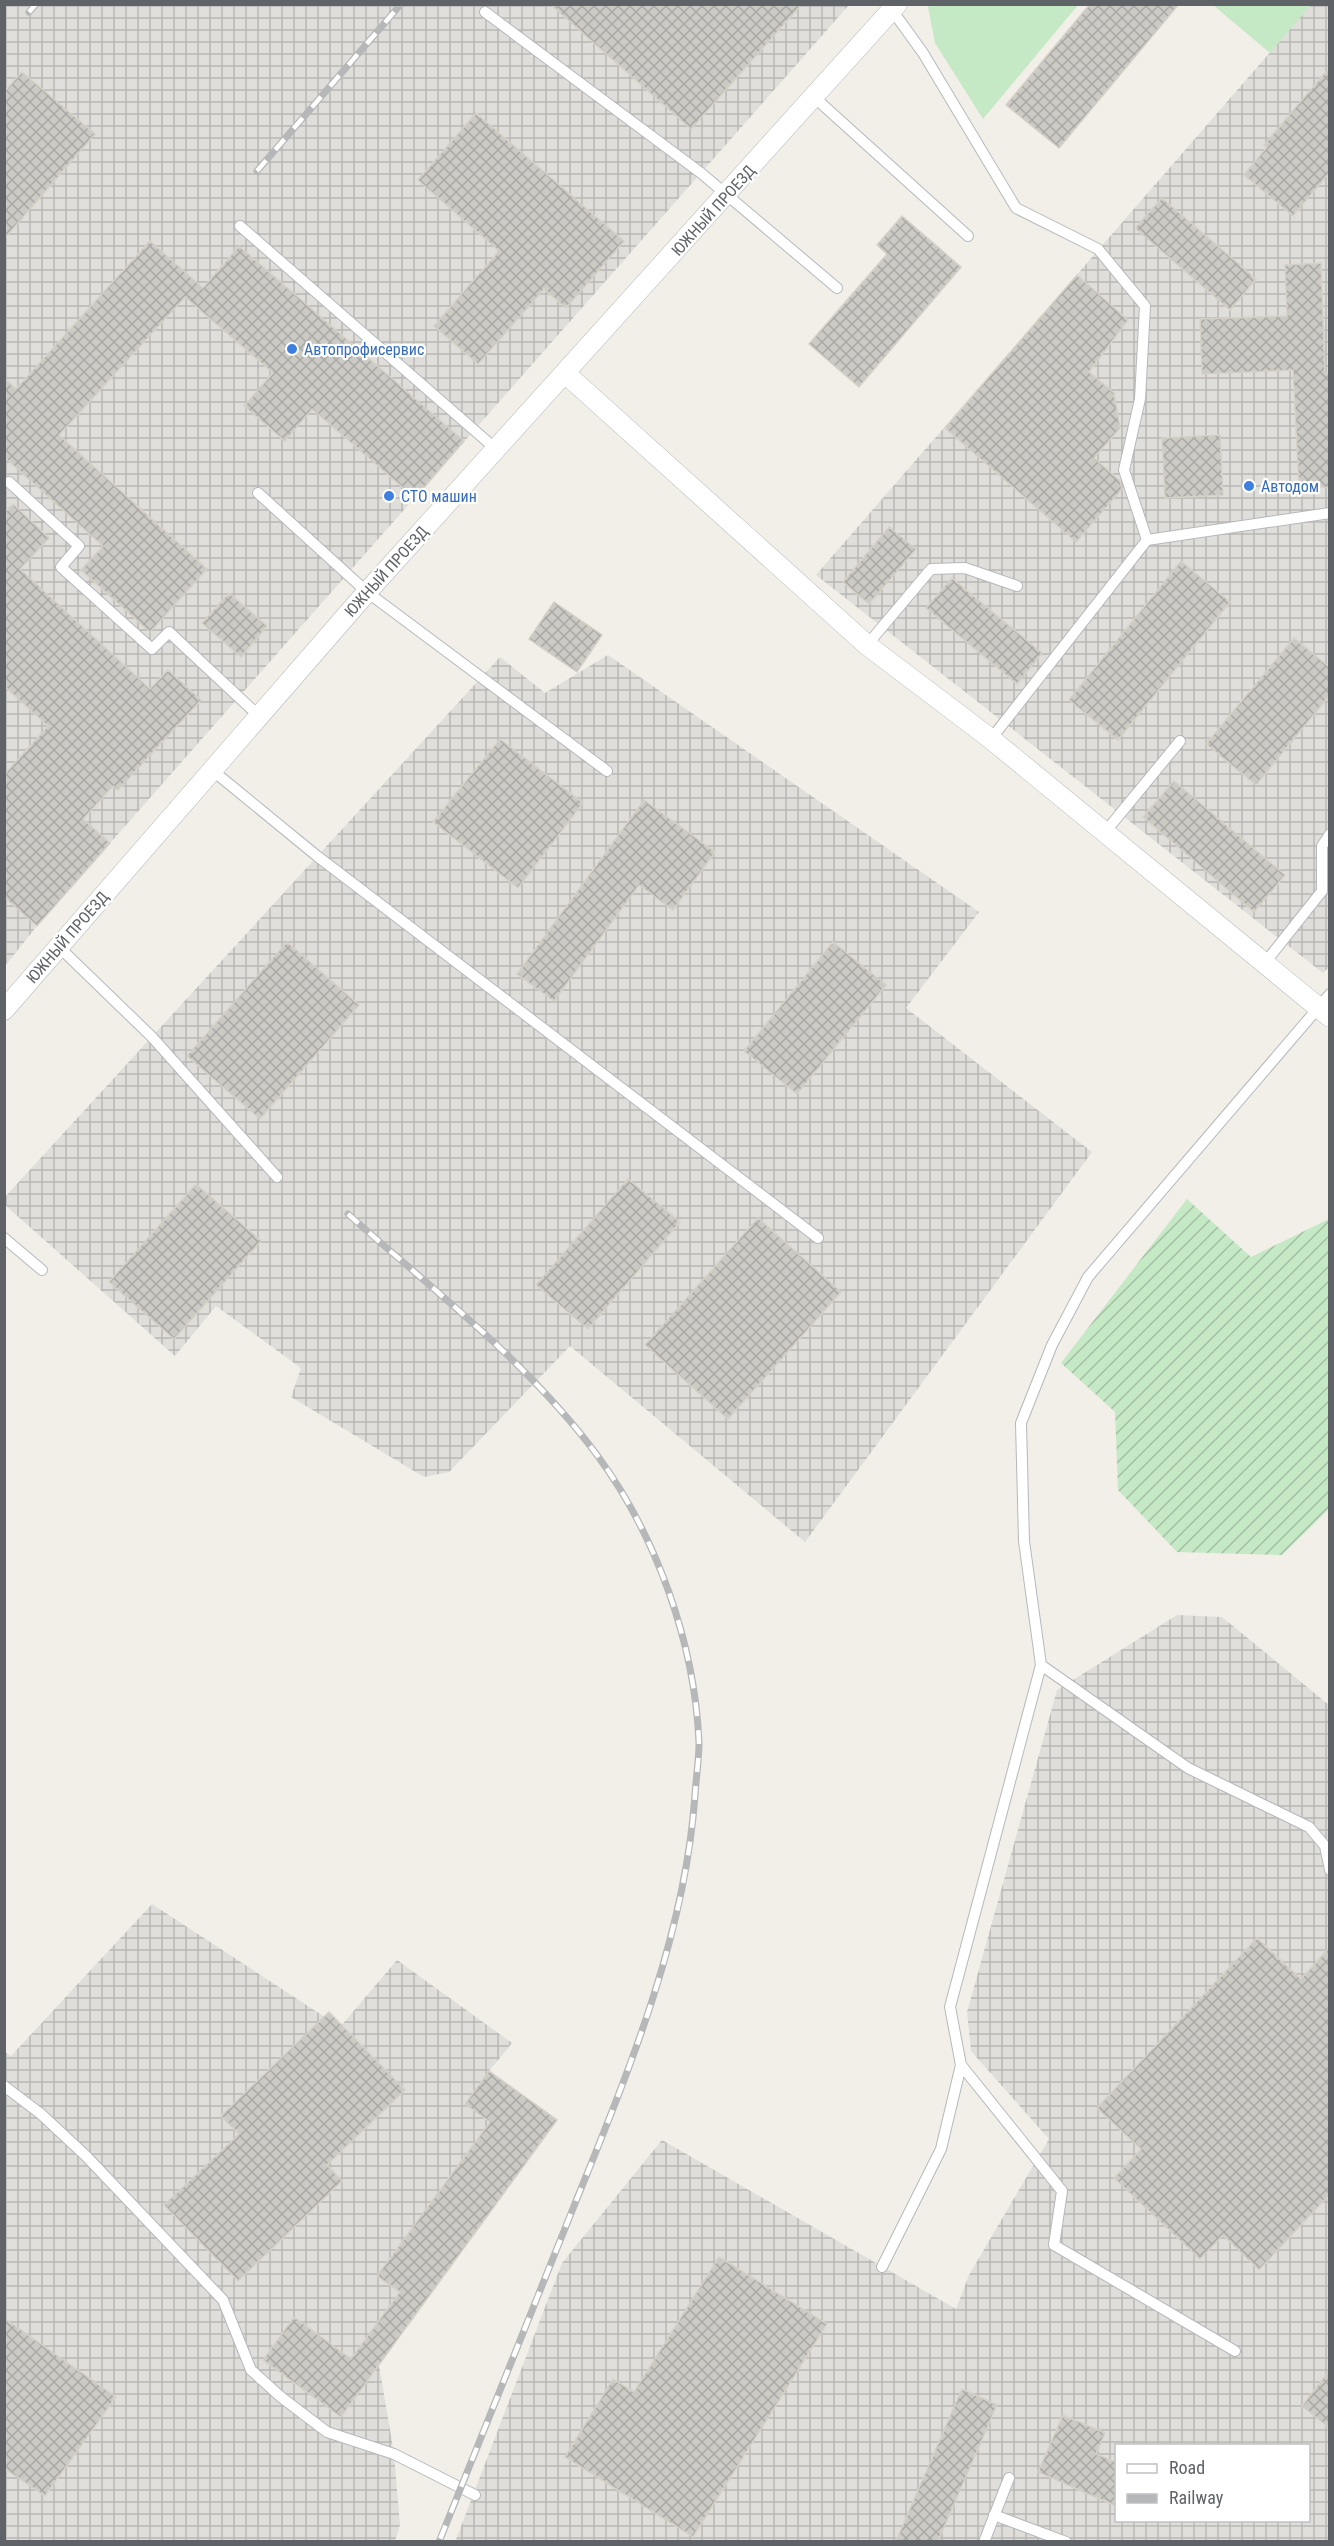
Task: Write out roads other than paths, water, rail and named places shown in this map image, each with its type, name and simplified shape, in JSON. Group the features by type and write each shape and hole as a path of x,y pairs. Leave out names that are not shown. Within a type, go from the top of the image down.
{"street":[{"name":"ЮЖНЫЙ ПРОЕЗД","path":"4,1010 367,592 895,7"},
{"path":"566,374 867,645 991,739 1106,831 1264,964 1326,1006"}],"lane":[{"path":"895,7 1016,208 1098,249 1145,306 1140,399 1124,470 1147,540"},
{"path":"485,12 727,194 837,288"},
{"path":"814,97 968,236"},
{"path":"240,226 496,450"},
{"path":"9,482 79,546 60,567 152,649 169,632 259,716"},
{"path":"258,493 367,592 607,771"},
{"path":"991,739 1147,540 1329,513"},
{"path":"867,645 931,569 965,568 1017,586"},
{"path":"1106,831 1180,741"},
{"path":"212,770 317,856 818,1238"},
{"path":"1264,964 1322,891 1322,846 1329,834"},
{"path":"59,947 152,1037 277,1177"},
{"path":"882,2267 941,2149 960,2065 950,2007 1041,1665 1024,1541 1021,1423 1052,1345 1088,1277 1326,1006"},
{"path":"4,1238 42,1270"},
{"path":"1041,1665 1188,1768 1309,1827 1325,1845 1329,1870"},
{"path":"960,2065 1062,2191 1054,2245 1235,2351"},
{"path":"4,2086 41,2114 86,2156 223,2300 251,2370 280,2397 327,2432 394,2454 475,2495"},
{"path":"984,2541 1009,2478"},
{"path":"994,2514 1066,2541"}],"railway":[{"path":"29,12 36,4"},
{"path":"257,171 401,4"},
{"path":"348,1214 511,1358 570,1421 618,1486 654,1555 681,1629 690,1667 699,1743 689,1848 679,1901 651,2005 614,2107 439,2542"}],"place":[{"name":"Автопрофисервис","path":"292,349"},
{"name":"Автодом","path":"1249,486"},
{"name":"СТО машин","path":"389,496"}]}
